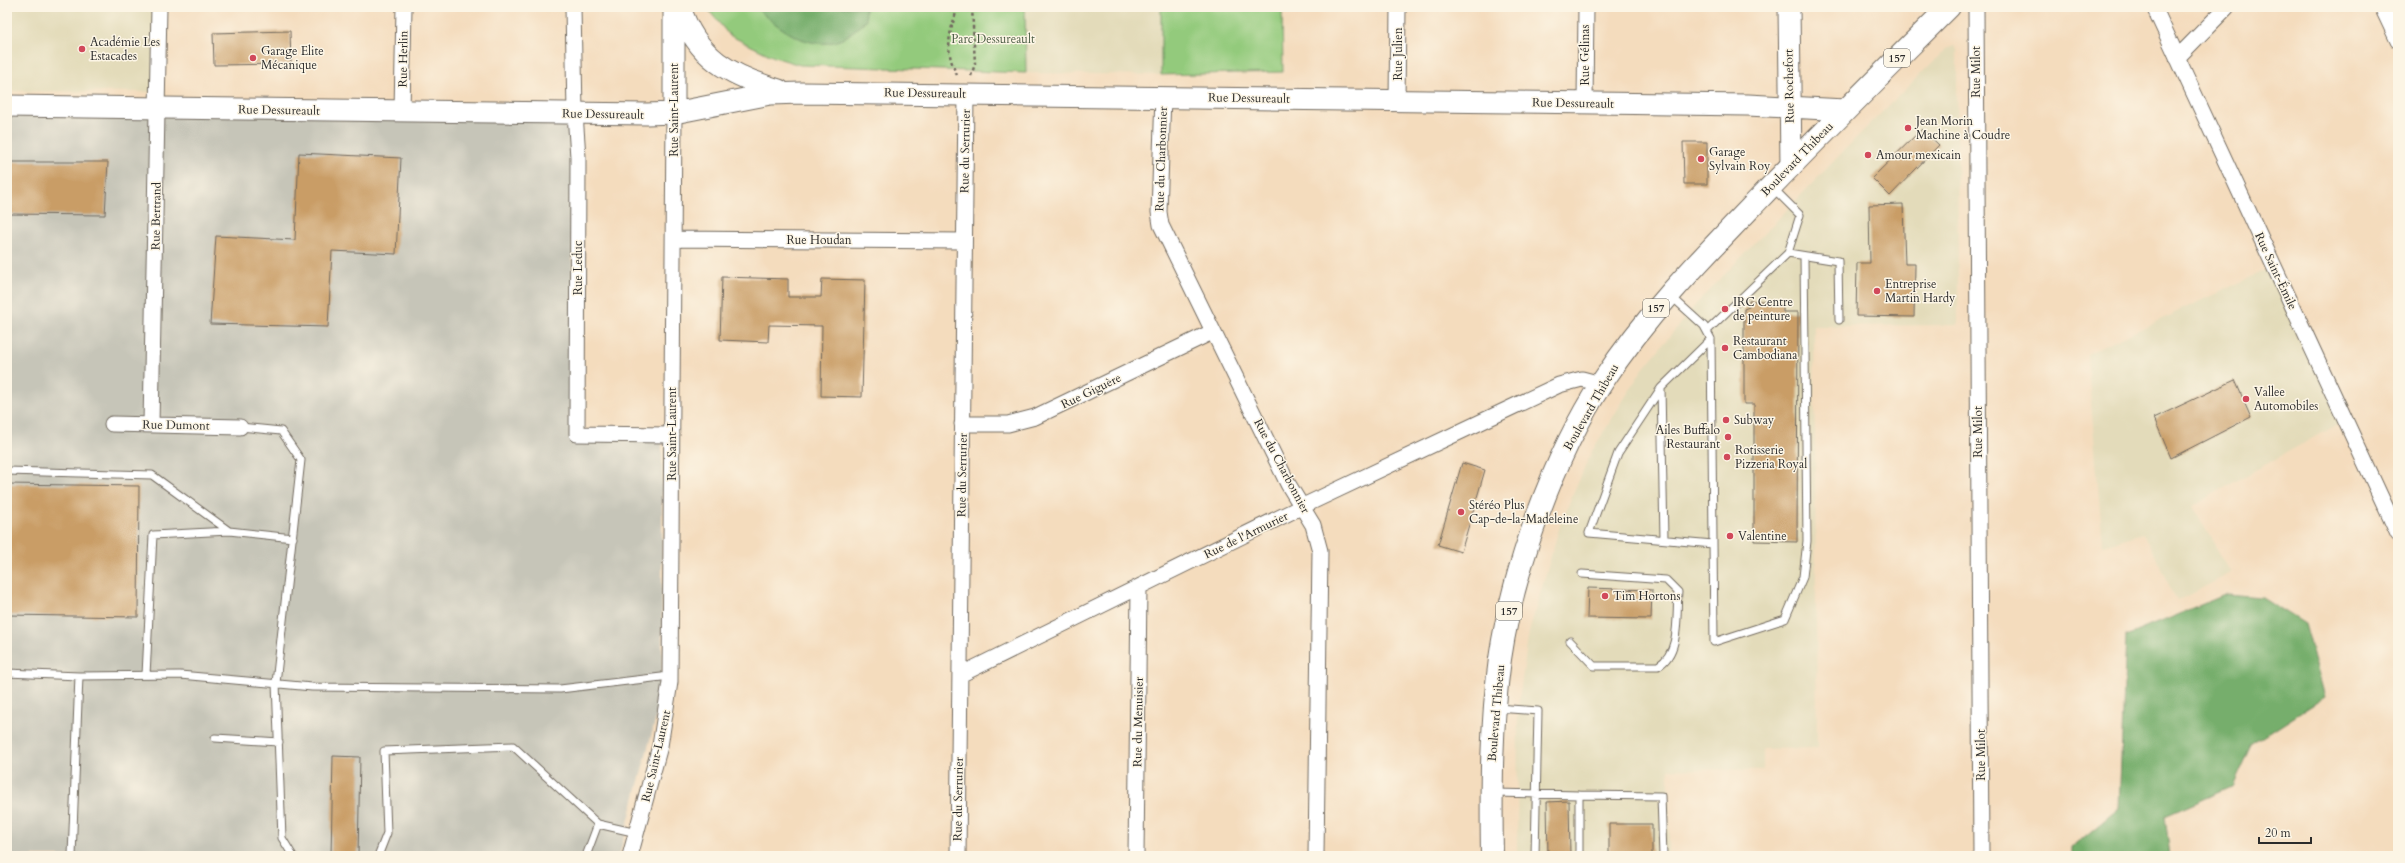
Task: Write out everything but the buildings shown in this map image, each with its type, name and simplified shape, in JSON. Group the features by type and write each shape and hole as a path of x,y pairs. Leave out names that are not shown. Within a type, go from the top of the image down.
{"main road":[{"name":"Boulevard Thibeau","path":"1492,856 1491,793 1495,708 1500,660 1508,619 1528,547 1562,458 1601,384 1639,329 1669,294 1791,165 1949,7"}],"street":[{"name":"Rue Bertrand","path":"151,424 159,7"},
{"name":"Rue Herlin","path":"402,111 404,7"},
{"name":"Rue Leduc","path":"573,7 575,113 578,157 577,434 672,435"},
{"name":"Rue Saint-Laurent","path":"630,856 663,733 670,676 674,239 674,7"},
{"path":"680,7 695,38 722,68 755,83 789,93"},
{"name":"Rue Julien","path":"1397,100 1398,7"},
{"name":"Rue Gélinas","path":"1585,103 1586,7"},
{"name":"Rue Rochefort","path":"1789,7 1789,107 1791,165"},
{"name":"Rue Milot","path":"1976,7 1981,856"},
{"name":"Rue Saint-Émile","path":"2154,7 2398,534"},
{"path":"2177,58 2227,7"},
{"path":"2382,7 2398,41"},
{"name":"Rue Dessureault","path":"7,106 158,109 674,113 740,99 789,93 965,83 1163,96 1789,107 1845,110"},
{"name":"Rue du Serrurier","path":"958,856 965,83"},
{"name":"Rue du Charbonnier","path":"1163,96 1159,218 1166,237 1212,332 1290,488 1314,525 1320,551 1316,856"},
{"name":"Rue Houdan","path":"674,239 964,241"},
{"name":"Rue Giguère","path":"962,424 1008,424 1035,417 1212,332"},
{"name":"Rue de l'Armurier","path":"960,676 1303,506 1559,385 1582,379 1601,384"},
{"name":"Rue Dumont","path":"112,424 240,427"},
{"name":"Rue du Menuisier","path":"1136,856 1139,587"}],"lane":[{"path":"1706,332 1788,253 1800,215 1771,186"},
{"path":"1788,253 1838,261 1839,320"},
{"path":"1669,294 1704,326 1711,339 1714,642 1785,619 1803,577 1807,541 1804,256"},
{"path":"1711,339 1661,388 1618,453 1589,533 1713,544"},
{"path":"1661,388 1664,540"},
{"path":"240,427 281,431 301,460 276,683 282,838 293,856"},
{"path":"7,471 152,476 229,531"},
{"path":"146,675 153,535 229,531 293,538"},
{"path":"1570,641 1594,666 1658,666 1667,661 1673,650 1678,592 1666,580 1582,574"},
{"path":"7,673 79,676 180,674 312,687 560,689 670,676"},
{"path":"72,856 79,676"},
{"path":"1495,708 1538,711 1535,794 1535,856"},
{"path":"215,738 279,742"},
{"path":"378,856 387,832 384,751 513,746 598,824 637,833"},
{"path":"1491,793 1661,796 1663,856"},
{"path":"1579,795 1579,856"},
{"path":"586,856 598,824"}],"path":[{"path":"958,7 948,48 950,61 965,83 975,64 972,7"}],"shaded area":[{"name":"Académie Les Estacades","path":"7,7 157,7 156,92 7,91"},
{"path":"1025,7 1161,7 1161,75 1026,73"},
{"path":"1954,46 1957,50 1958,325 1814,326 1817,748 1763,749 1763,770 1669,769 1669,856 1517,856 1518,707 1529,632 1561,522 1592,451 1642,370 1697,303 1857,137 1948,47"},
{"path":"7,101 573,106 572,439 662,440 662,695 619,856 7,856"},
{"path":"2277,265 2348,418 2192,506 2231,573 2177,601 2143,533 2103,545 2087,354"}],"green space":[{"name":"Parc Dessureault","path":"706,7 1025,7 1026,73 800,65 774,57 729,35"},
{"path":"755,7 865,7 866,20 842,39 830,43 818,43 806,41 784,30"},
{"path":"1161,7 1282,7 1283,72 1161,75"},
{"path":"2227,594 2262,597 2305,624 2325,697 2251,745 2232,787 2165,816 2170,856 2071,856 2071,848 2119,808 2126,636"}],"place":[{"name":"Académie Les Estacades","path":"82,49"},
{"name":"Garage Elite Mécanique","path":"253,58"},
{"name":"Jean Morin Machine à Coudre","path":"1908,128"},
{"name":"Amour mexicain","path":"1868,155"},
{"name":"Garage Sylvain Roy","path":"1701,159"},
{"name":"Entreprise Martin Hardy","path":"1877,291"},
{"name":"IRC Centre de peinture","path":"1725,309"},
{"name":"Restaurant Cambodiana","path":"1725,348"},
{"name":"Vallee Automobiles","path":"2246,399"},
{"name":"Subway","path":"1726,420"},
{"name":"Ailes Buffalo Restaurant","path":"1728,437"},
{"name":"Rotisserie Pizzeria Royal","path":"1727,457"},
{"name":"Stéréo Plus Cap-de-la-Madeleine","path":"1461,512"},
{"name":"Valentine","path":"1730,536"},
{"name":"Tim Hortons","path":"1605,596"}]}
